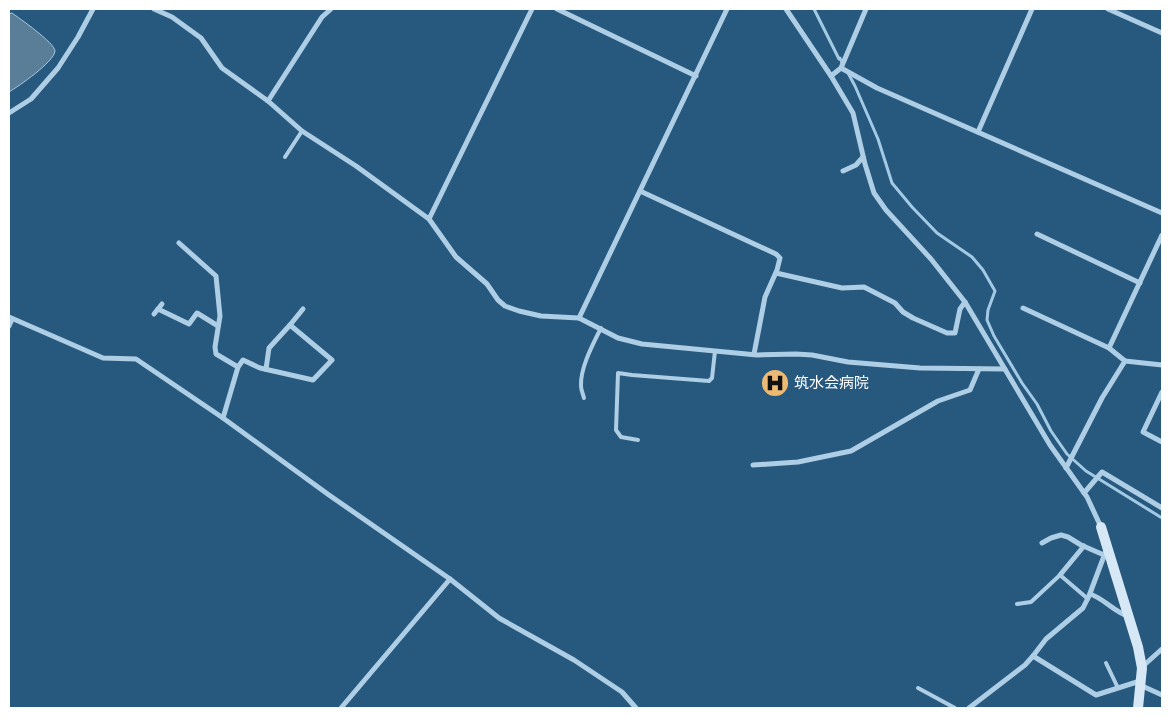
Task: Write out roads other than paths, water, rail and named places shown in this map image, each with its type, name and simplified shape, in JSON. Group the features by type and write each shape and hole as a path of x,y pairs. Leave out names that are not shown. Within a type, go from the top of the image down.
{"street":[{"path":"9,113 31,99 58,68 93,9"},
{"path":"154,9 172,17 201,38 222,68 268,101 302,131 356,166 429,220 456,257 487,284 498,300 505,306 540,316 579,318 618,338 642,344 754,354 812,354 848,362 911,367 1005,369"},
{"path":"268,101 322,17 331,9"},
{"path":"429,220 532,9"},
{"path":"558,9 696,76"},
{"path":"579,318 727,9"},
{"path":"786,9 831,76 853,113 874,193 886,210 931,259 965,302 1050,445 1088,497 1101,527 1105,552 1130,617 1138,647 1142,668 1138,708"},
{"path":"831,76 841,68 866,9"},
{"path":"978,132 1032,9"},
{"path":"1108,9 1162,33"},
{"path":"841,68 876,88 1162,213"},
{"path":"843,172 856,165 863,157"},
{"path":"640,191 776,254 780,258 776,273 765,297 754,354"},
{"path":"1036,234 1140,283"},
{"path":"1109,348 1162,235"},
{"path":"179,243 216,276 220,316 215,347 216,354 238,367"},
{"path":"776,273 842,288 864,288 895,302 903,312 913,318 947,332 955,333 960,309 965,302"},
{"path":"154,314 160,306 189,324 197,313 218,326"},
{"path":"1023,308 1109,348 1125,361 1162,366"},
{"path":"266,369 269,348 303,309"},
{"path":"9,326 10,318 103,358 136,359 223,418 450,579 499,618 574,660 622,692 636,708"},
{"path":"223,418 238,367 243,360 260,368 313,380 332,360 290,325"},
{"path":"1067,466 1102,398 1125,361"},
{"path":"753,465 798,462 851,451 938,401 970,390 979,369"},
{"path":"1162,392 1143,432 1162,442"},
{"path":"1084,493 1102,472 1162,508"},
{"path":"1042,543 1061,535 1084,546 1105,552"},
{"path":"1060,575 1084,546"},
{"path":"969,708 1025,665 1046,639 1083,608 1105,552"},
{"path":"341,708 450,579"},
{"path":"1089,596 1099,597 1121,614 1130,617"},
{"path":"1142,668 1162,649"},
{"path":"1033,656 1096,695 1140,682 1162,695"}],"lane":[{"path":"285,157 302,131"},
{"path":"584,398 581,386 582,372 601,328"},
{"path":"638,440 621,437 616,430 618,373 709,381 712,378 715,351"},
{"path":"1017,604 1031,602 1060,575 1089,596"},
{"path":"1106,664 1118,688"},
{"path":"918,688 956,708"}],"water":[{"path":"12,13 49,42 55,51 43,67 9,92 9,14"}],"waterway":[{"path":"814,9 842,63"},
{"path":"848,73 878,139 892,183 937,233 972,257 983,270 995,291 988,310 987,320 994,336 1037,404 1051,431 1067,454 1086,471 1162,518"}],"place":[{"name":"筑水会病院","path":"775,383"}]}
